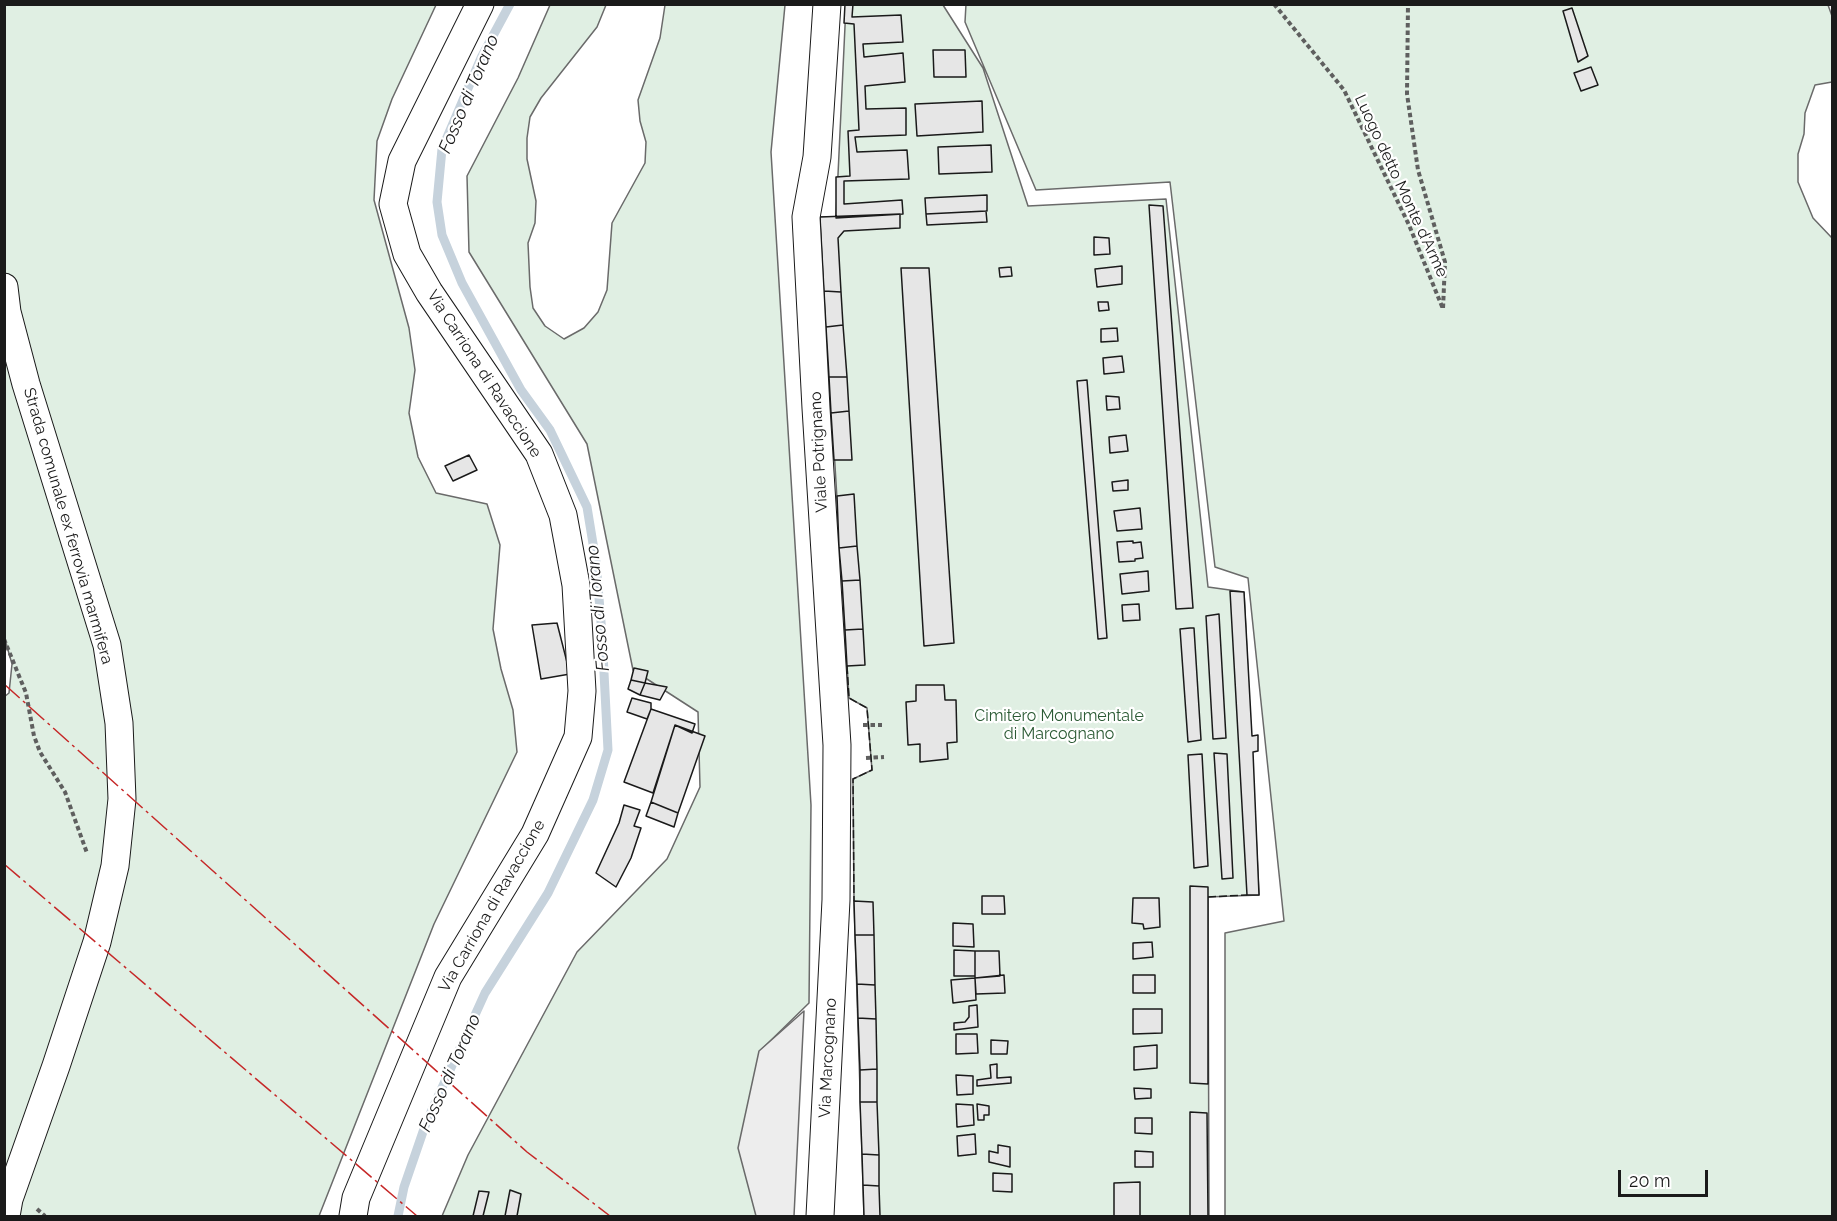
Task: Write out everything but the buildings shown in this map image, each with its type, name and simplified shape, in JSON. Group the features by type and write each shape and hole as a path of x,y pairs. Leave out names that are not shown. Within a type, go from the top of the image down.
{"street":[{"name":"Via Carriona di Ravaccione","path":"353,1216 356,1198 448,978 535,834 578,737 582,691 576,585 563,515 539,454 429,292 407,254 393,204 402,160 480,4"},
{"name":"Viale Potrignano","path":"827,4 817,157 806,217 837,744 836,900"},
{"name":"Strada comunale ex ferrovia marmifera","path":"4,287 7,312 26,384 107,645 119,723 122,798 115,866 97,942 9,1199 6,1216"},
{"name":"Via Marcognano","path":"820,1216 836,900"}],"path":[{"name":"Luogo detto Monte d'Arme","path":"1274,4 1344,90 1409,225 1443,309 1445,262 1418,170 1407,94 1408,4"},
{"path":"4,639 26,693 34,736 40,752 65,792 87,854"}],"green space":[{"path":"966,4 1828,5 1832,16 1832,82 1815,85 1805,113 1804,134 1798,154 1798,182 1813,218 1832,238 1832,1216 1225,1216 1225,933 1284,921 1248,578 1215,567 1170,182 1036,190 965,22"},
{"path":"5,5 436,5 392,99 377,141 374,200 409,328 415,370 409,413 418,457 436,493 487,504 500,545 493,629 501,669 513,710 517,752 434,924 319,1216 5,1216 4,697 9,693 12,664 4,636"},
{"path":"550,5 606,5 597,27 541,98 530,117 527,138 527,159 536,201 535,223 528,243 533,308 545,326 564,339 584,328 598,312 607,290 612,223 645,163 646,142 640,121 638,100 660,38 665,5 785,5 771,152 811,805 809,1003 760,1051 758,1216 442,1216 468,1155 577,952 667,859 700,787 698,712 633,670 587,444 469,252 467,176 518,78"},
{"name":"Cimitero Monumentale di Marcognano","path":"846,5 943,5 983,68 1028,206 1166,199 1208,587 1244,592 1259,895 1208,897 1209,1216 864,1216 854,901 853,779 872,770 867,708 849,698 820,217 836,217"}],"shaded area":[{"path":"804,1011 794,1216 756,1216 738,1148 759,1051"}],"waterway":[{"name":"Fosso di Torano","path":"398,1216 404,1187 426,1123 485,993 548,893 593,800 608,750 596,562 587,507 550,430 521,390 462,283 442,235 437,202 442,149 481,58 510,4"}],"fence":[{"path":"847,666 849,698 867,708 872,770 853,779 854,901"},
{"path":"1208,897 1247,895"}],"power":[{"path":"4,684 527,1152 610,1216"},
{"path":"4,864 417,1216"}]}
